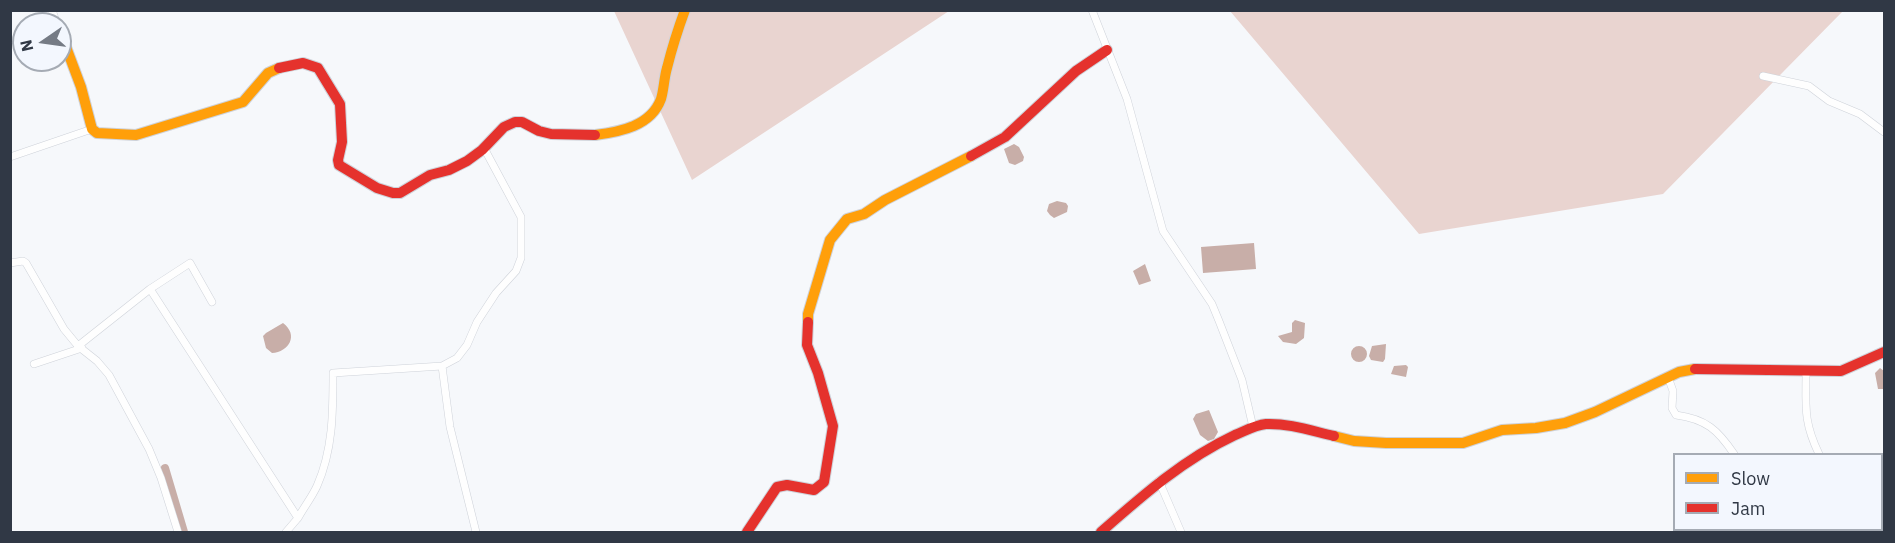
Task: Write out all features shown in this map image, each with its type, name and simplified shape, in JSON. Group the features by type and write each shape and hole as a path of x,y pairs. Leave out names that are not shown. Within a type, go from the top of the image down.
{"street":[{"path":"72,63 92,129 97,133 114,135 136,135 243,102 268,73 280,67 303,63 318,68 340,104 342,142 339,165 385,192 401,193 430,174 448,170 476,155 491,138 509,124 516,122 527,124 542,132 579,137 599,136 648,119 662,100 666,73 685,10"},
{"path":"1092,10 1127,99 1163,231 1212,304 1242,380 1253,427"},
{"path":"747,532 777,487 787,485 814,489 824,482 833,426 818,373 807,345 808,314 830,240 847,219 864,214 885,200 1005,137 1076,71 1107,50"},
{"path":"1763,76 1809,86 1829,101 1860,114 1884,132"},
{"path":"10,158 92,129"},
{"path":"286,532 298,518 316,489 330,445 333,420 333,373 442,366 458,358 496,293 516,271 521,258 521,217 484,148"},
{"path":"10,263 23,261 26,263 64,329 104,368 148,449 161,478 178,532"},
{"path":"34,364 80,347 150,289 190,263 212,303"},
{"path":"150,289 298,518"},
{"path":"1101,532 1159,481 1212,446 1253,427 1265,424 1296,427 1354,441 1463,443 1502,430 1565,423 1690,369 1841,371 1884,352"},
{"path":"442,366 450,427 476,532"},
{"path":"1806,370 1806,417 1810,434 1819,453"},
{"path":"1668,377 1673,391 1672,408 1676,415 1692,417 1714,428 1733,453"},
{"path":"1159,481 1181,532"}],"shaded area":[{"path":"614,11 949,11 692,180"},
{"path":"1230,11 1843,11 1663,194 1419,234"},
{"path":"1014,144 1019,147 1024,157 1023,161 1015,165 1009,163 1004,149"},
{"path":"1057,201 1066,203 1067,212 1054,218 1047,211 1049,204"},
{"path":"1254,243 1256,269 1203,273 1201,247"},
{"path":"1145,264 1151,281 1139,285 1133,271"},
{"path":"1295,320 1305,323 1304,338 1296,344 1283,342 1278,336 1292,332 1292,323"},
{"path":"283,323 290,333 290,342 283,350 272,353 266,348 263,336"},
{"path":"1386,344 1383,362 1371,360 1369,356 1372,346"},
{"path":"1359,346 1367,354 1359,362 1351,354"},
{"path":"1406,365 1408,367 1406,377 1391,374 1394,366"},
{"path":"1880,368 1884,371 1884,389 1878,389 1875,373"},
{"path":"1209,410 1218,432 1214,439 1208,441 1200,435 1193,419 1196,414"}],"waterway":[{"path":"165,468 184,532"}],"traffic: slow":[{"path":"595,135 634,126 650,116 656,108 661,99 666,72 685,10"},
{"path":"72,63 92,129 97,133 136,135 243,102 268,73 279,68"},
{"path":"808,322 808,314 830,240 847,219 864,214 885,200 971,156"},
{"path":"1334,436 1354,441 1386,443 1463,443 1502,430 1565,423 1595,412 1679,372 1695,369"}],"traffic: jam":[{"path":"971,156 1005,137 1076,71 1107,50"},
{"path":"279,68 303,63 318,68 340,104 342,142 339,165 377,188 393,193 400,193 430,175 449,170 467,161 482,150 504,127 515,122 522,122 539,131 551,134 595,135"},
{"path":"747,532 777,487 787,485 814,490 824,482 833,426 818,373 807,345 808,322"},
{"path":"1695,369 1841,371 1884,352"},
{"path":"1101,532 1181,466 1250,428 1266,424 1283,425 1334,436"}]}
